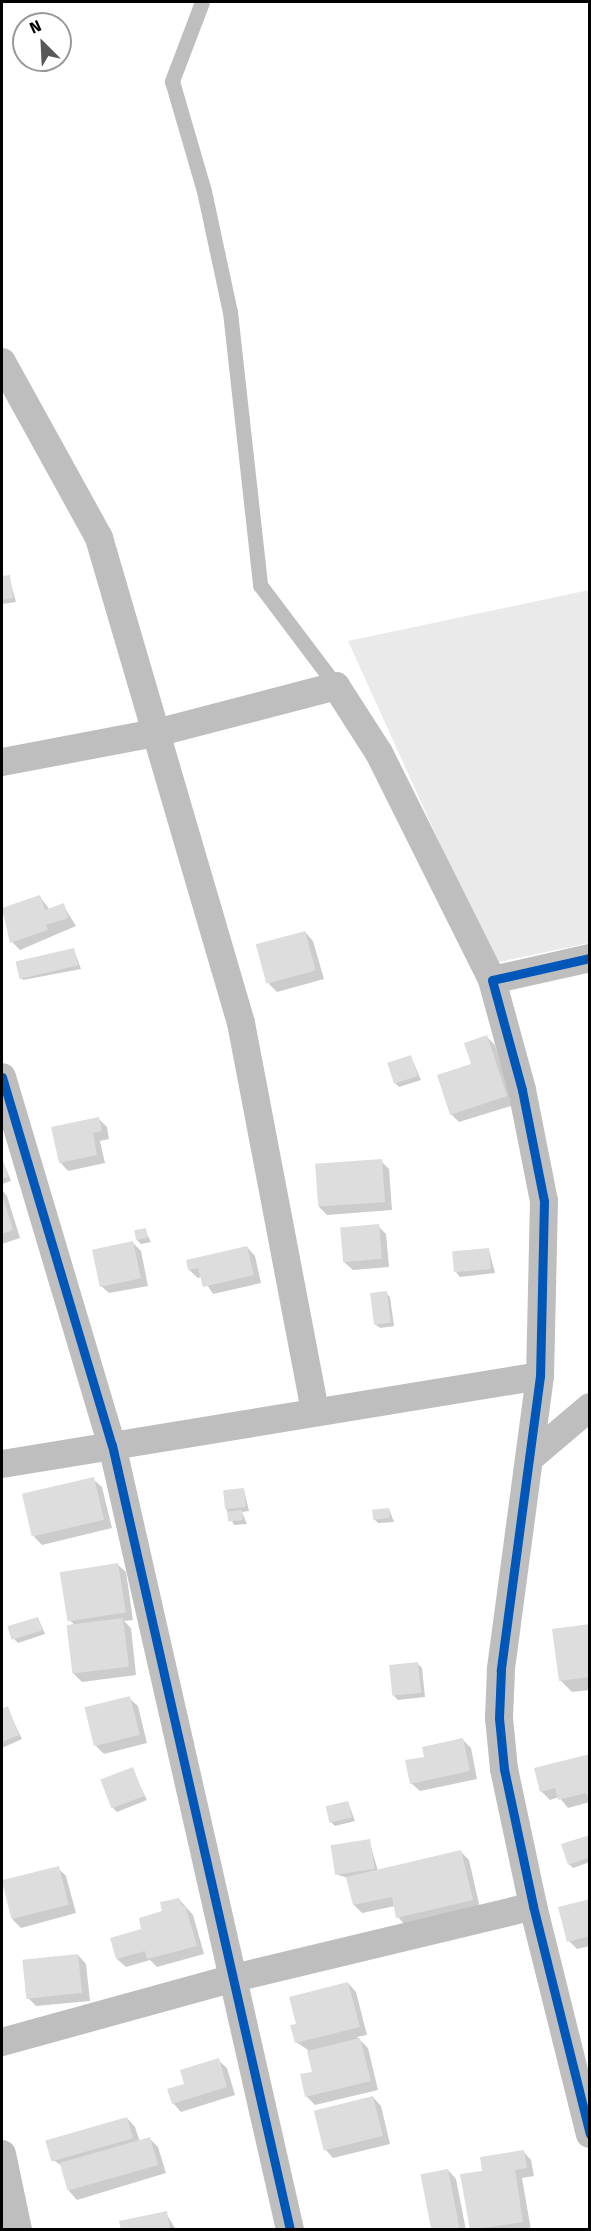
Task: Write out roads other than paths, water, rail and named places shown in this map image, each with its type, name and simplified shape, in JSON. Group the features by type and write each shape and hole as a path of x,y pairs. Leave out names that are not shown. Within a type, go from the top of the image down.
{"street":[{"path":"2,362 99,538 241,1023 315,1412"},
{"path":"2,762 156,733 336,686 379,753 492,980 522,1090 543,1192 540,1376 501,1670 499,1718 504,1769 533,1906 590,2134"},
{"path":"492,980 590,958"},
{"path":"2,1077 112,1445 230,1979 290,2229"},
{"path":"2,1464 540,1376"},
{"path":"531,1457 590,1407"},
{"path":"2,2042 230,1979 533,1906"},
{"path":"2,2154 18,2229"}],"lane":[{"path":"202,2 172,81 204,190 230,312 260,585 336,686"}]}
